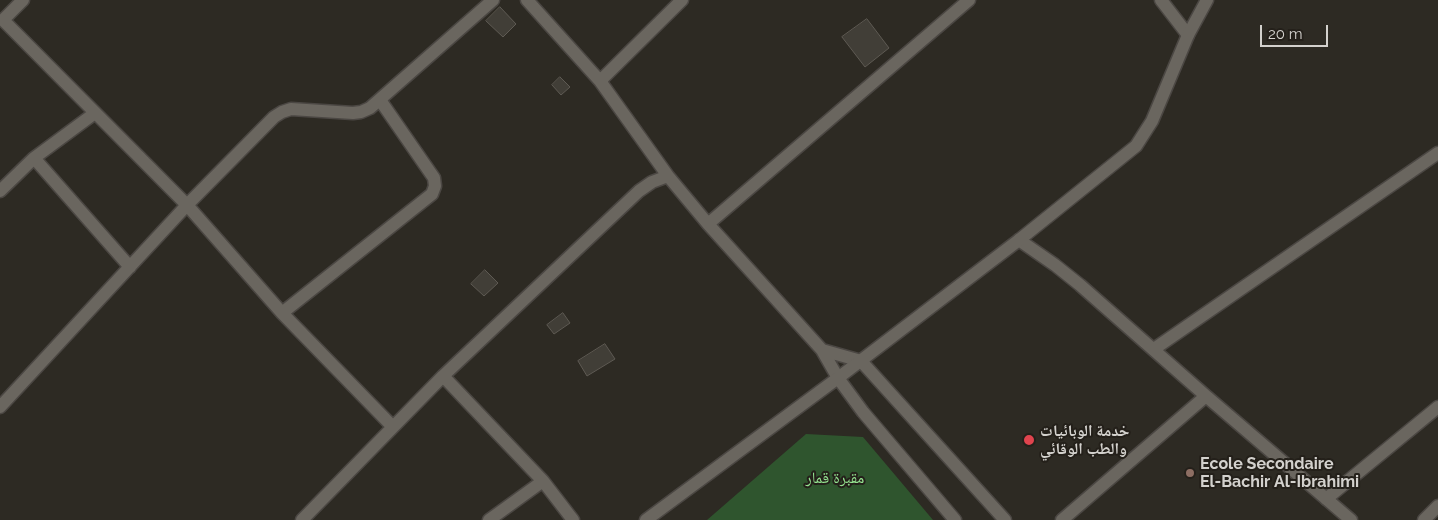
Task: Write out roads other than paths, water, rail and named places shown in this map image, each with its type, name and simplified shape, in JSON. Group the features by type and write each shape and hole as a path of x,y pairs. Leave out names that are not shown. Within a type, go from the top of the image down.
{"street":[{"path":"23,0 1,20 187,206 282,312 393,427"},
{"path":"0,407 187,206 274,117 291,109 361,112 370,108 493,0"},
{"path":"527,0 600,81 668,176 708,224 822,350 838,378 863,412 955,520"},
{"path":"600,81 682,0"},
{"path":"708,224 969,0"},
{"path":"1161,0 1188,35"},
{"path":"646,520 838,378 1019,240 1136,146 1152,121 1188,35 1207,0"},
{"path":"282,312 432,194 435,186 434,178 380,100"},
{"path":"0,191 34,158 94,113"},
{"path":"1154,348 1438,154"},
{"path":"34,158 130,267"},
{"path":"302,520 444,376 639,191 652,182 668,176"},
{"path":"1019,240 1080,285 1351,520"},
{"path":"822,350 860,361 1005,520"},
{"path":"444,376 543,481 573,520"},
{"path":"1062,520 1206,396"},
{"path":"1326,500 1435,413"},
{"path":"489,520 543,481"},
{"path":"1424,520 1438,506"}],"place":[{"name":"خدمة الوبائيات والطب الوقائي","path":"1029,440"},
{"name":"Ecole Secondaire El-Bachir Al-Ibrahimi","path":"1190,473"}],"park label":[{"name":"مقبرة قمار","path":"835,478"}]}
